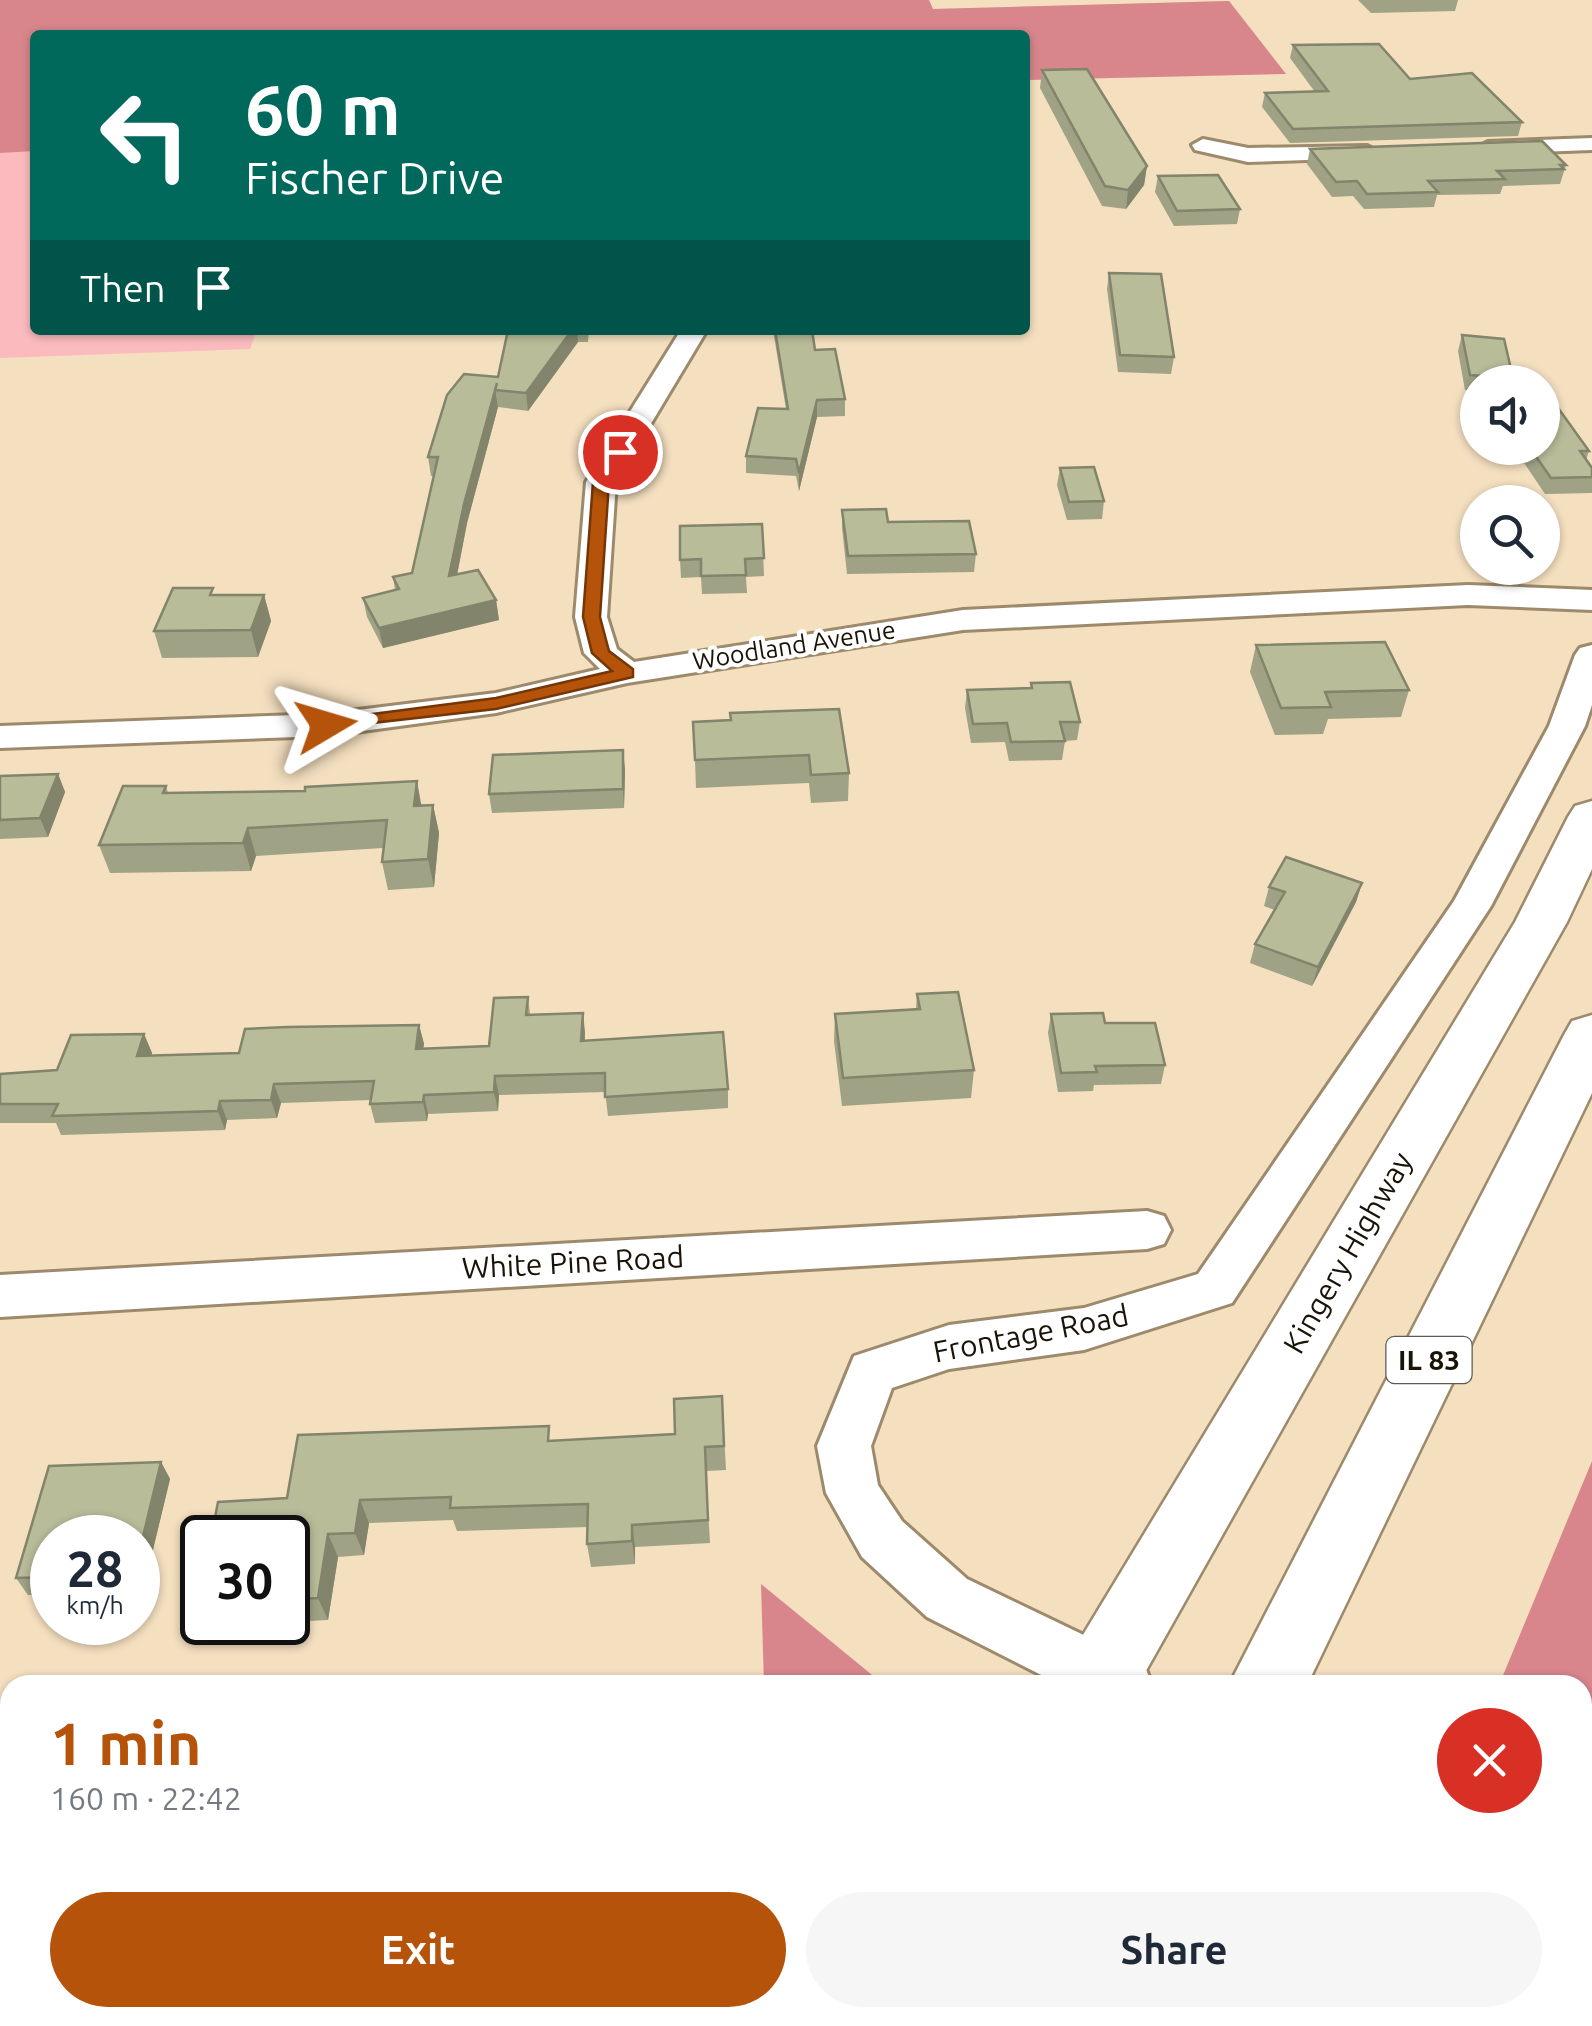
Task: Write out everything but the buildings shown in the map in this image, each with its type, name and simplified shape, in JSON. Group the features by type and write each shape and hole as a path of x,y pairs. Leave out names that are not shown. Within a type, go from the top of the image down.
{"highway":[{"name":"Kingery Highway","path":"1111,1675 1541,922 1592,817"},
{"name":"IL 83","path":"1272,1675 1592,1035"}],"street":[{"path":"1458,149 1592,144"},
{"path":"1203,145 1248,154 1383,151"},
{"path":"626,673 601,653 592,617 601,482 691,335"},
{"name":"Woodland Avenue","path":"0,737 326,725 496,704 626,673 963,620 1468,595 1592,600"},
{"name":"Frontage Road","path":"1094,1675 947,1598 882,1539 853,1493 844,1446 872,1372 948,1346 1084,1330 1215,1289 1471,906 1567,726 1592,656"},
{"name":"White Pine Road","path":"0,1296 1147,1230"}],"shaded area":[{"path":"0,0 929,0 933,9 1229,1 1286,74 1030,80 1030,30 30,30 30,335 255,335 250,349 0,358"},
{"path":"0,0 929,0 933,9 1229,1 1286,74 1030,80 1030,30 30,30 30,151 0,153"},
{"path":"1592,1461 1592,1675 1503,1675"},
{"path":"761,1584 872,1675 764,1675"}],"route":[{"path":"326,725 496,704 626,673 601,653 592,617 601,482 620,452"}]}
